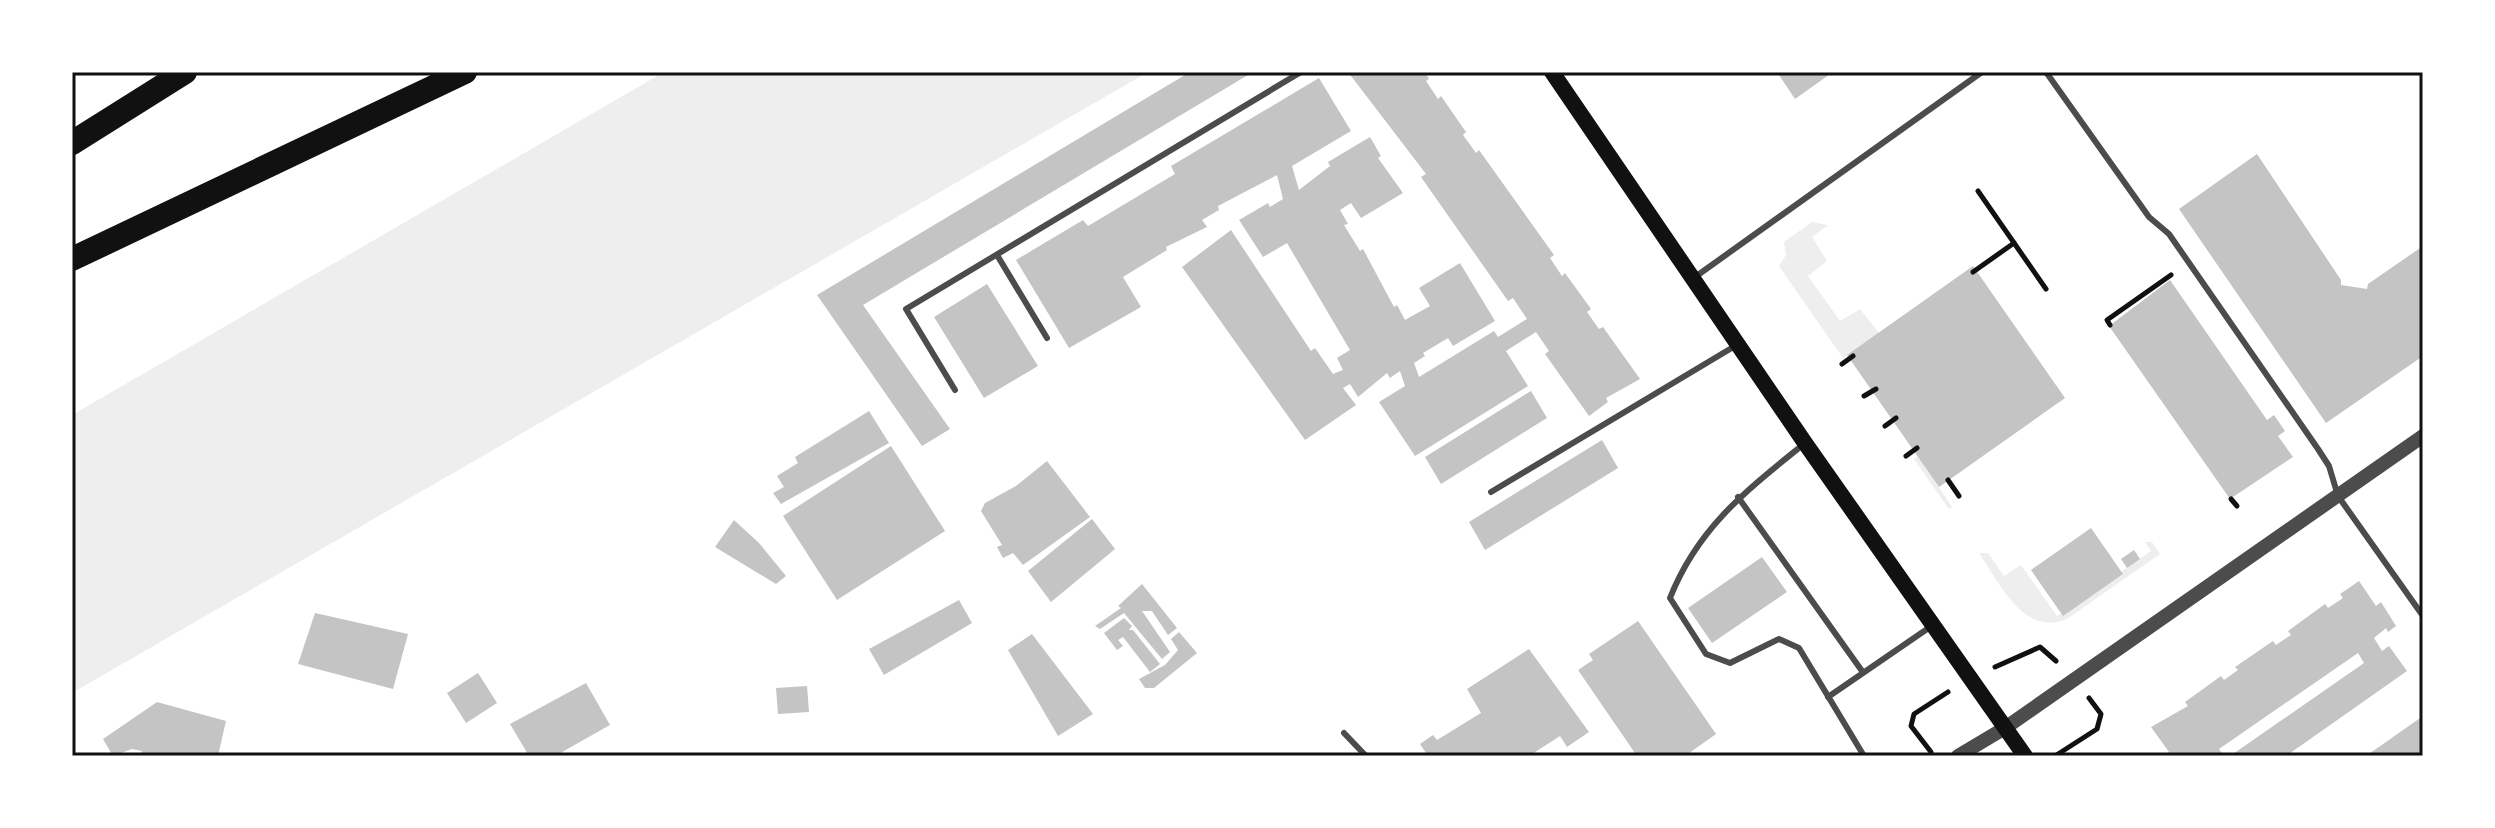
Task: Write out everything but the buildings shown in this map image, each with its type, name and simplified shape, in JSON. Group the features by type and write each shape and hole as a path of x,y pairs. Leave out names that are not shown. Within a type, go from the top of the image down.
{"highway":[{"path":"72,143 185,72"},
{"path":"72,259 465,72"}],"main road":[{"path":"1552,72 1805,443 2025,756"}],"street":[{"path":"1958,756 2005,728 2423,436"}],"lane":[{"path":"955,390 906,309 1301,72"},
{"path":"1693,278 1982,72"},
{"path":"2046,72 2149,217 2169,234 2318,449 2329,466 2338,496 2423,616"},
{"path":"997,255 1047,338"},
{"path":"1491,492 1738,345"},
{"path":"1805,443 1738,497 1685,560 1670,598 1706,654 1730,663 1779,639 1799,648 1864,756"},
{"path":"1738,497 1862,671"},
{"path":"1828,697 1933,625"},
{"path":"1344,733 1366,756"}],"path":[{"path":"1978,191 2046,289"},
{"path":"1973,272 2014,243"},
{"path":"2110,325 2107,320 2188,263"},
{"path":"1842,364 1853,356"},
{"path":"1864,396 1876,389"},
{"path":"1885,426 1896,418"},
{"path":"1906,456 1917,448"},
{"path":"1948,480 1959,496"},
{"path":"2231,499 2237,506"},
{"path":"1914,714 1911,726 1935,756"}],"shaded area":[{"path":"664,72 1148,72 72,693 72,415"},
{"path":"1812,222 1828,225 1812,237 1827,261 1808,276 1840,321 1860,309 1879,333 1843,358 1779,266 1786,255 1784,242"},
{"path":"1918,456 1952,507 1949,509 1914,459"},
{"path":"2145,542 2152,542 2160,554 2067,619 2051,623 2025,614 2014,604 1979,553 1988,553 2004,576 2021,565 2057,616 2151,551"}]}
